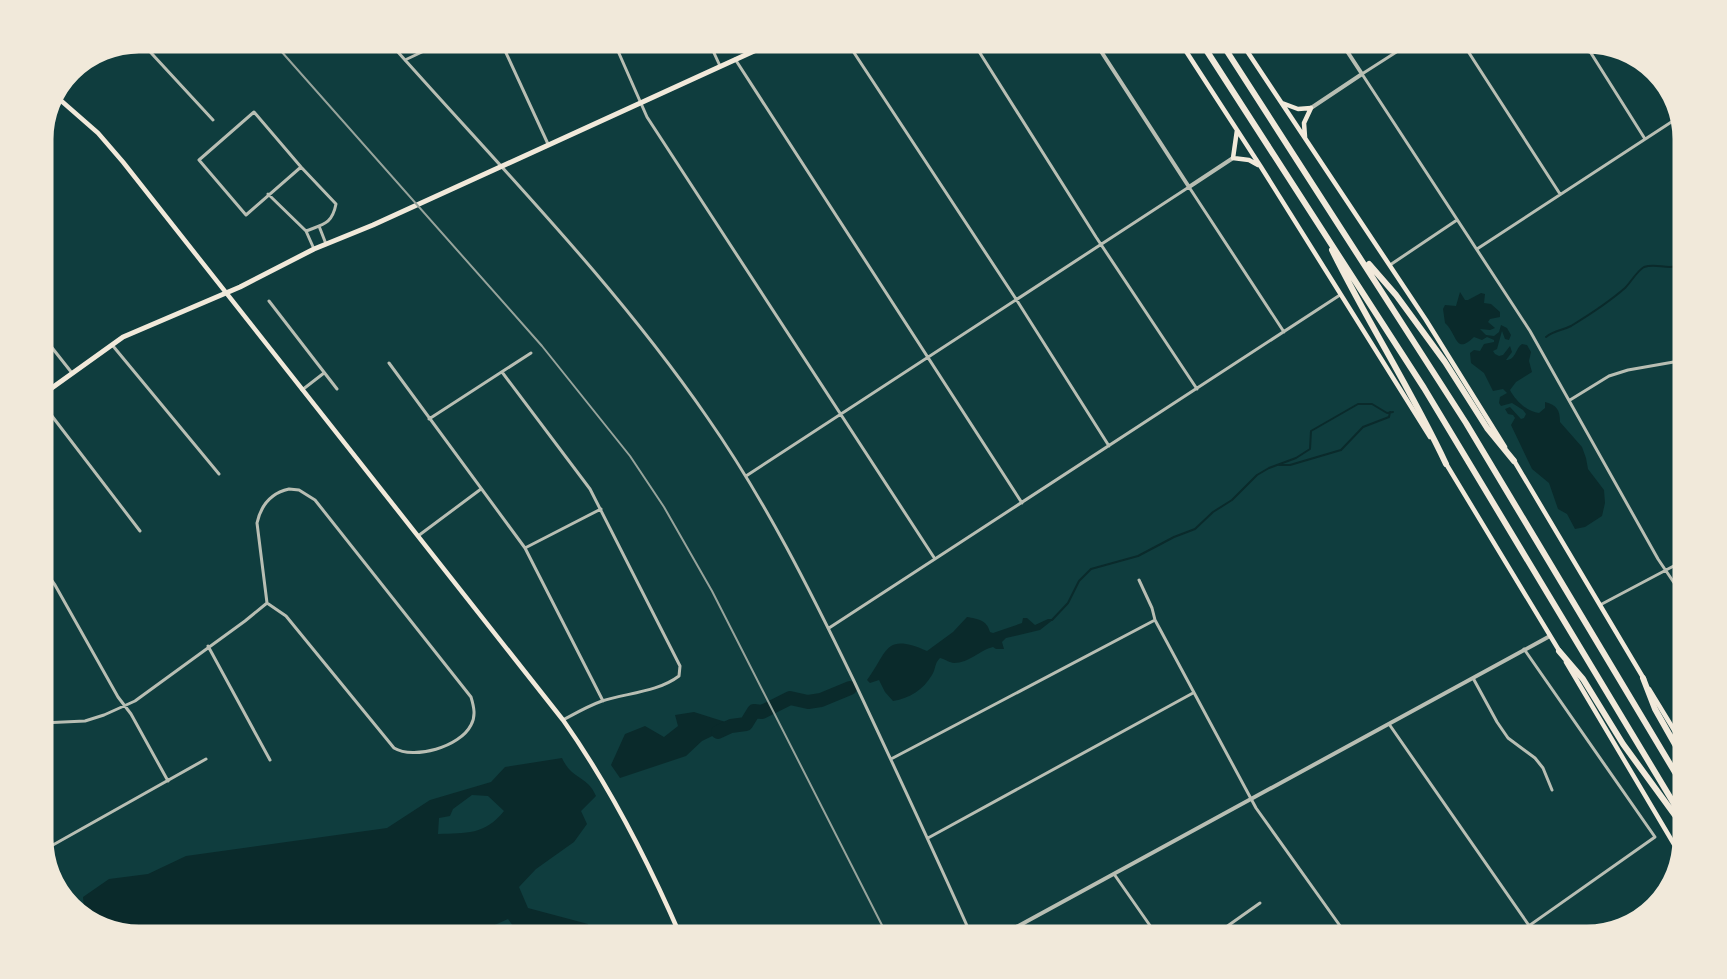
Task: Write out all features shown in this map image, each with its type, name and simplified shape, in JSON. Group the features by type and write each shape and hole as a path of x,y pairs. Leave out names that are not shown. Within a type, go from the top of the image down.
{"highway":[{"path":"1207,52 1473,466 1674,804"},
{"path":"1227,52 1476,438 1674,771"},
{"path":"1319,224 1389,358 1422,412 1446,464"},
{"path":"1354,247 1396,295 1445,362 1487,428 1514,461"},
{"path":"1559,651 1583,679 1623,744 1674,814"},
{"path":"1643,678 1655,709 1674,743"}],"main road":[{"path":"53,387 123,337 226,293 314,249 374,225 751,52"},
{"path":"1186,52 1446,464 1674,846"},
{"path":"1248,52 1390,265 1514,461 1674,730"},
{"path":"62,101 98,133 563,720 595,767 623,815 676,926"},
{"path":"1281,102 1294,108 1311,108 1304,123 1305,140"},
{"path":"1237,130 1233,158 1249,160 1261,167"}],"street":[{"path":"150,52 213,120"},
{"path":"397,52 633,318 708,418 746,476 777,527 829,628 967,926"},
{"path":"405,60 422,52"},
{"path":"506,52 548,145"},
{"path":"618,52 647,117 935,559"},
{"path":"714,52 720,66"},
{"path":"854,52 1016,299 1109,446"},
{"path":"979,52 1096,237 1197,389"},
{"path":"1101,52 1284,332"},
{"path":"1348,52 1530,331 1674,584"},
{"path":"1311,108 1396,52"},
{"path":"1468,52 1560,195"},
{"path":"1590,52 1645,139"},
{"path":"735,59 1022,503"},
{"path":"301,167 246,214 199,160 254,112 336,204 333,216 328,222 306,231"},
{"path":"1477,250 1673,121"},
{"path":"746,476 1233,158"},
{"path":"268,194 306,231 314,249"},
{"path":"1390,265 1457,220"},
{"path":"319,226 326,244"},
{"path":"829,628 1340,295"},
{"path":"269,301 337,388"},
{"path":"112,344 219,474"},
{"path":"53,349 72,373"},
{"path":"429,419 531,353"},
{"path":"1570,400 1609,376 1628,370 1674,362"},
{"path":"388,363 525,548 603,701"},
{"path":"502,372 590,489 680,666 679,676 670,683 603,701 583,708 563,720"},
{"path":"302,390 324,373"},
{"path":"53,417 140,531"},
{"path":"289,489 299,490 315,500 471,698 474,716 472,725 460,737 440,747 420,753 401,752 394,748 286,616 267,603 257,523 259,513 273,495 289,489"},
{"path":"418,536 481,489"},
{"path":"525,548 601,509"},
{"path":"1600,605 1674,566"},
{"path":"1139,580 1155,620 1251,798 1340,926"},
{"path":"53,581 117,697 131,714 168,780"},
{"path":"53,722 85,721 135,701 267,603"},
{"path":"891,759 1155,620"},
{"path":"1018,926 1550,636"},
{"path":"208,646 270,760"},
{"path":"1388,723 1529,926 1655,837 1524,649"},
{"path":"1473,676 1508,738 1535,758 1543,768 1552,790"},
{"path":"928,838 1193,693"},
{"path":"53,845 206,759"},
{"path":"1114,874 1150,926"},
{"path":"1228,926 1260,903"}],"water":[{"path":"1460,292 1465,300 1481,293 1485,294 1484,303 1491,304 1500,312 1500,317 1490,319 1488,322 1495,328 1480,329 1486,335 1494,336 1499,332 1501,325 1507,328 1511,335 1509,340 1505,339 1502,331 1497,349 1493,351 1495,354 1503,355 1510,346 1512,352 1506,360 1509,360 1522,344 1527,345 1531,352 1529,361 1532,372 1516,382 1510,390 1515,398 1526,408 1539,413 1545,408 1545,402 1555,406 1560,422 1582,447 1588,469 1604,490 1605,503 1602,516 1585,527 1575,529 1567,514 1558,509 1549,483 1532,469 1511,425 1515,418 1505,409 1510,407 1521,419 1526,414 1512,403 1501,406 1500,397 1507,393 1503,389 1493,391 1484,373 1471,363 1470,353 1474,350 1480,351 1484,344 1494,342 1494,340 1487,337 1482,340 1474,337 1460,344 1445,323 1443,309 1445,305 1456,306"},
{"path":"967,617 981,621 993,633 1022,623 1023,618 1027,618 1035,625 1048,619 1054,619 1040,630 1006,638 1002,642 1004,649 993,647 970,659 952,663 940,658 924,685 905,698 893,701 879,680 870,683 867,680 884,654 895,644 913,646 927,651 953,632"},
{"path":"694,712 735,725 702,741 686,756 620,778 611,765 625,734 645,726 664,737 678,726 675,715"},
{"path":"562,758 570,770 592,789 596,796 581,811 587,824 574,842 536,869 519,887 528,908 588,926 513,926 508,919 492,926 128,926 106,920 84,906 83,897 109,879 148,874 186,856 387,828 430,800 491,782 505,767","holes":["472,795 488,796 504,811 490,825 482,829 438,834 439,818 450,816 453,809"]}],"waterway":[{"path":"1546,337 1571,326 1606,303 1625,288 1644,267 1674,267"},
{"path":"1052,620 1068,603 1079,581 1091,569 1138,556 1195,529 1213,512 1232,500 1257,475 1296,458 1310,449 1311,431 1358,404 1372,404 1387,413 1393,412"},
{"path":"1279,465 1290,465 1341,450 1363,427 1389,417 1390,412"},
{"path":"718,732 731,726 746,724 754,711 762,712 790,698 808,702 821,700 850,688"}],"railway":[{"path":"282,52 542,346 630,456 664,507 712,591 882,926"}]}
